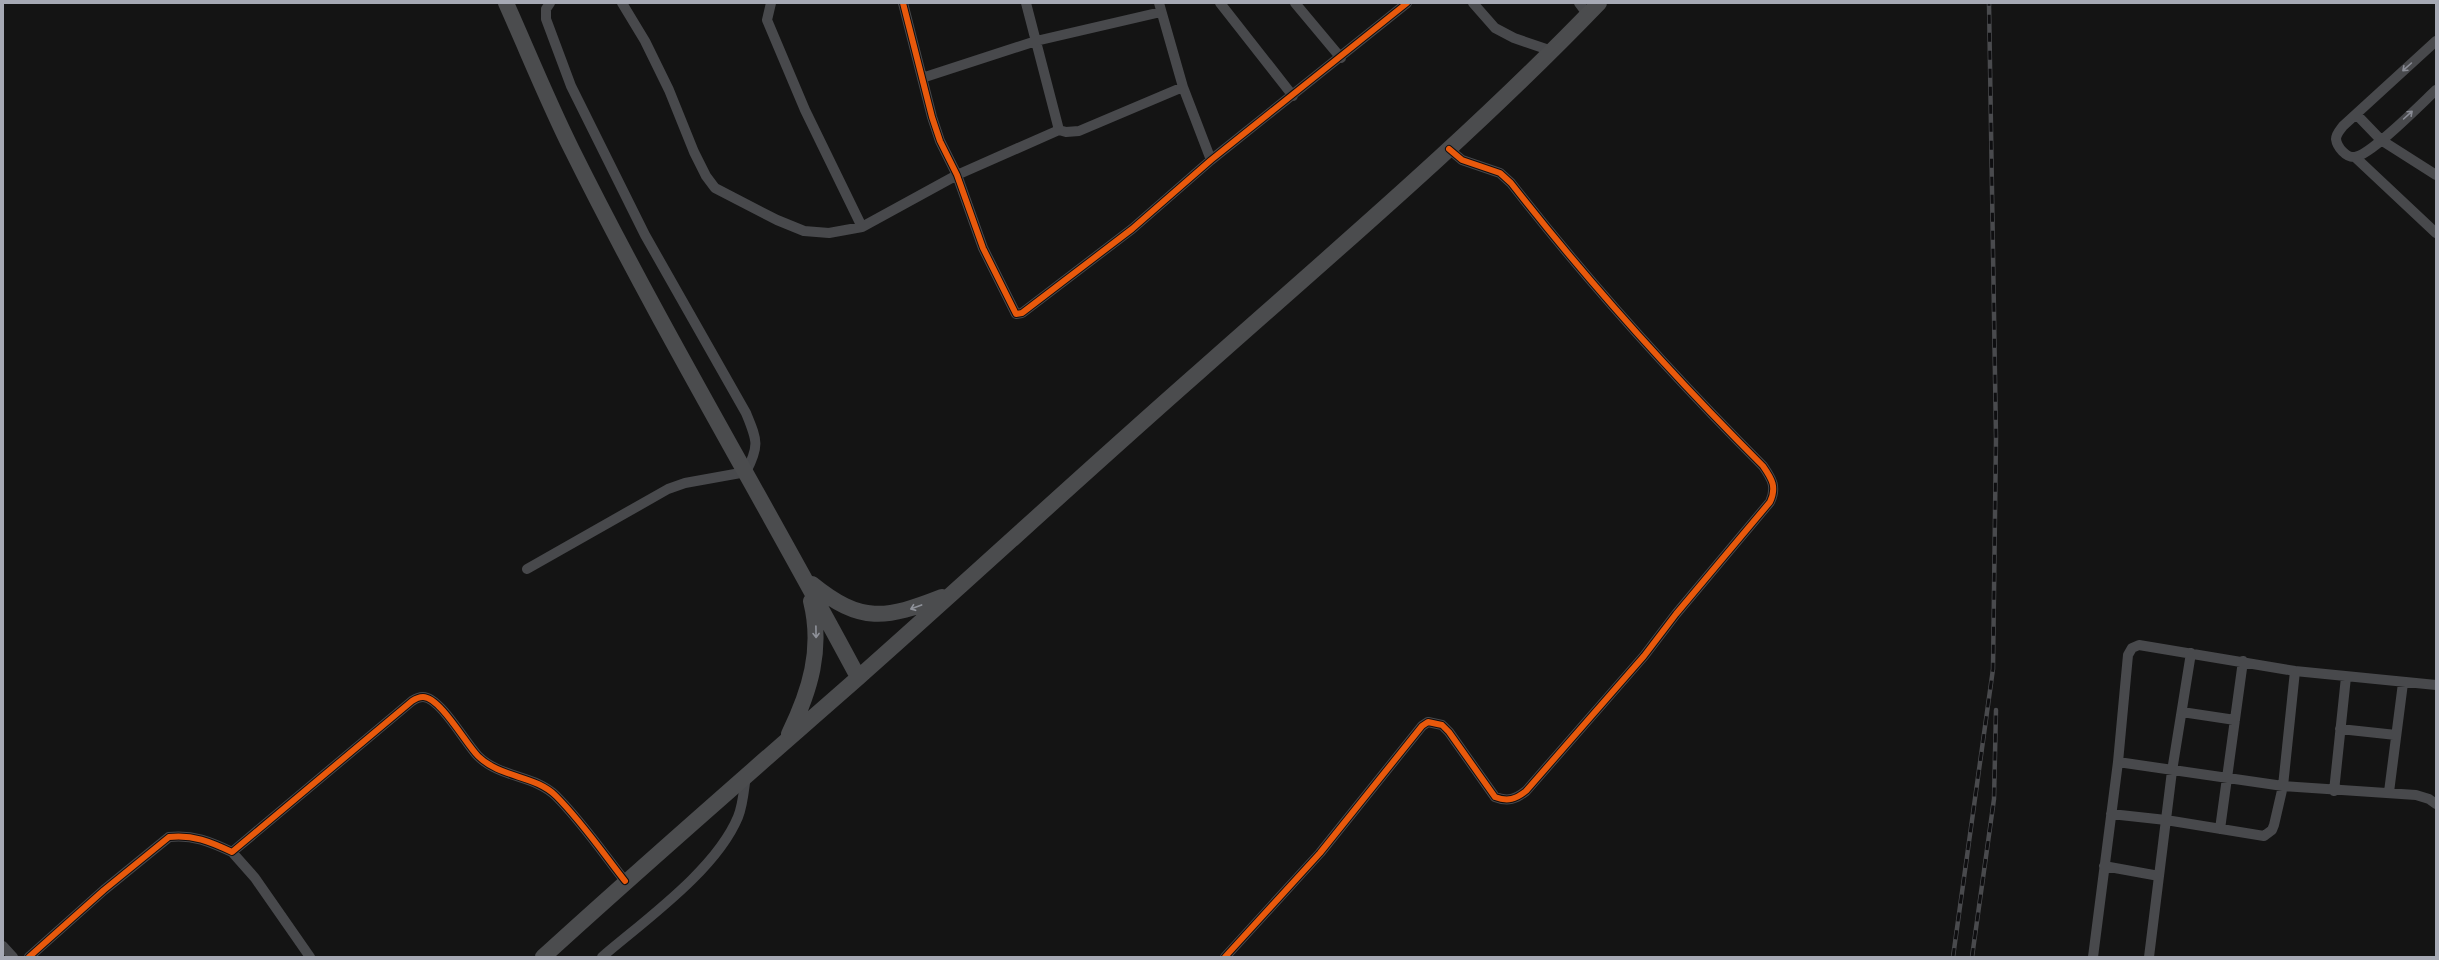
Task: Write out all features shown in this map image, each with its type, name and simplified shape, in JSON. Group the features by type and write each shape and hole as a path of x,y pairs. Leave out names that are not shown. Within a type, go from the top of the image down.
{"main road":[{"path":"506,3 570,148 700,392 806,579 858,677"},
{"path":"543,957 625,881 858,677 1394,200 1552,51 1583,9 1599,3"},
{"path":"806,579 839,604 873,615 892,614 913,608 952,593"},
{"path":"786,740 803,706 814,667 816,619 806,579"}],"street":[{"path":"527,569 668,489 685,483 746,472 756,453 755,436 746,413 645,235 571,86 546,19 546,9 550,3"},
{"path":"622,3 648,48 669,90 694,152 706,176 715,188 777,220 804,231 829,233 862,227 957,175 1059,130 1066,132 1079,132 1183,87"},
{"path":"771,3 767,20 805,110 862,227"},
{"path":"903,3 932,116 940,141 957,175 983,248 1016,314 1022,313 1132,229 1211,160 1341,58 1407,3"},
{"path":"1026,3 1059,130"},
{"path":"1220,3 1293,96"},
{"path":"1294,3 1341,58"},
{"path":"1473,3 1495,28 1514,38 1552,51"},
{"path":"922,78 1036,40 1160,7 1183,87 1211,160"},
{"path":"2436,41 2343,126 2336,140 2342,152 2355,157 2436,233"},
{"path":"2355,157 2381,140 2436,90"},
{"path":"2356,114 2381,140 2436,175"},
{"path":"1225,957 1320,853 1422,726 1428,722 1442,725 1449,732 1495,797 1503,800 1512,799 1526,791 1644,656 1676,614 1770,502 1775,491 1771,477 1762,466 1667,368 1565,252 1511,183 1500,173 1462,160 1449,149"},
{"path":"2093,957 2118,762 2128,655 2132,648 2140,645 2243,661 2295,671 2403,683 2436,685"},
{"path":"2149,957 2172,771 2191,653"},
{"path":"2220,829 2243,661"},
{"path":"2111,814 2166,820 2264,836 2269,834 2274,825 2282,786 2295,671"},
{"path":"2334,791 2346,676"},
{"path":"2389,792 2403,683"},
{"path":"232,852 412,700 423,697 432,700 440,707 478,756 491,767 538,784 555,795 625,881"},
{"path":"2182,712 2235,720"},
{"path":"2340,729 2396,735"},
{"path":"2118,762 2172,771 2227,776 2282,786 2362,793 2389,792 2416,795 2429,799 2436,804"},
{"path":"602,957 689,882 713,857 727,838 738,816 746,775"},
{"path":"29,957 104,890 169,837 180,836 206,840 232,852 255,878 310,957"},
{"path":"2104,866 2159,876"},
{"path":"3,946 13,957"}],"railway":[{"path":"1953,957 1993,669 1996,438 1989,3"},
{"path":"1972,957 1994,799 1996,710"}],"cycle path":[{"path":"903,3 932,117 940,141 957,175 983,248 1016,314 1022,313 1132,229 1211,160 1407,3"},
{"path":"1225,957 1320,853 1422,726 1428,722 1442,725 1449,732 1495,797 1512,799 1526,791 1644,656 1676,614 1770,502 1772,497 1772,483 1763,466 1632,328 1601,293 1511,183 1500,173 1462,160 1449,149"},
{"path":"29,957 104,890 169,837 177,836 194,838 217,845 232,852 412,701 422,697 430,699 445,713 478,756 487,763 497,769 538,784 548,789 556,796 566,806 625,881"}]}
